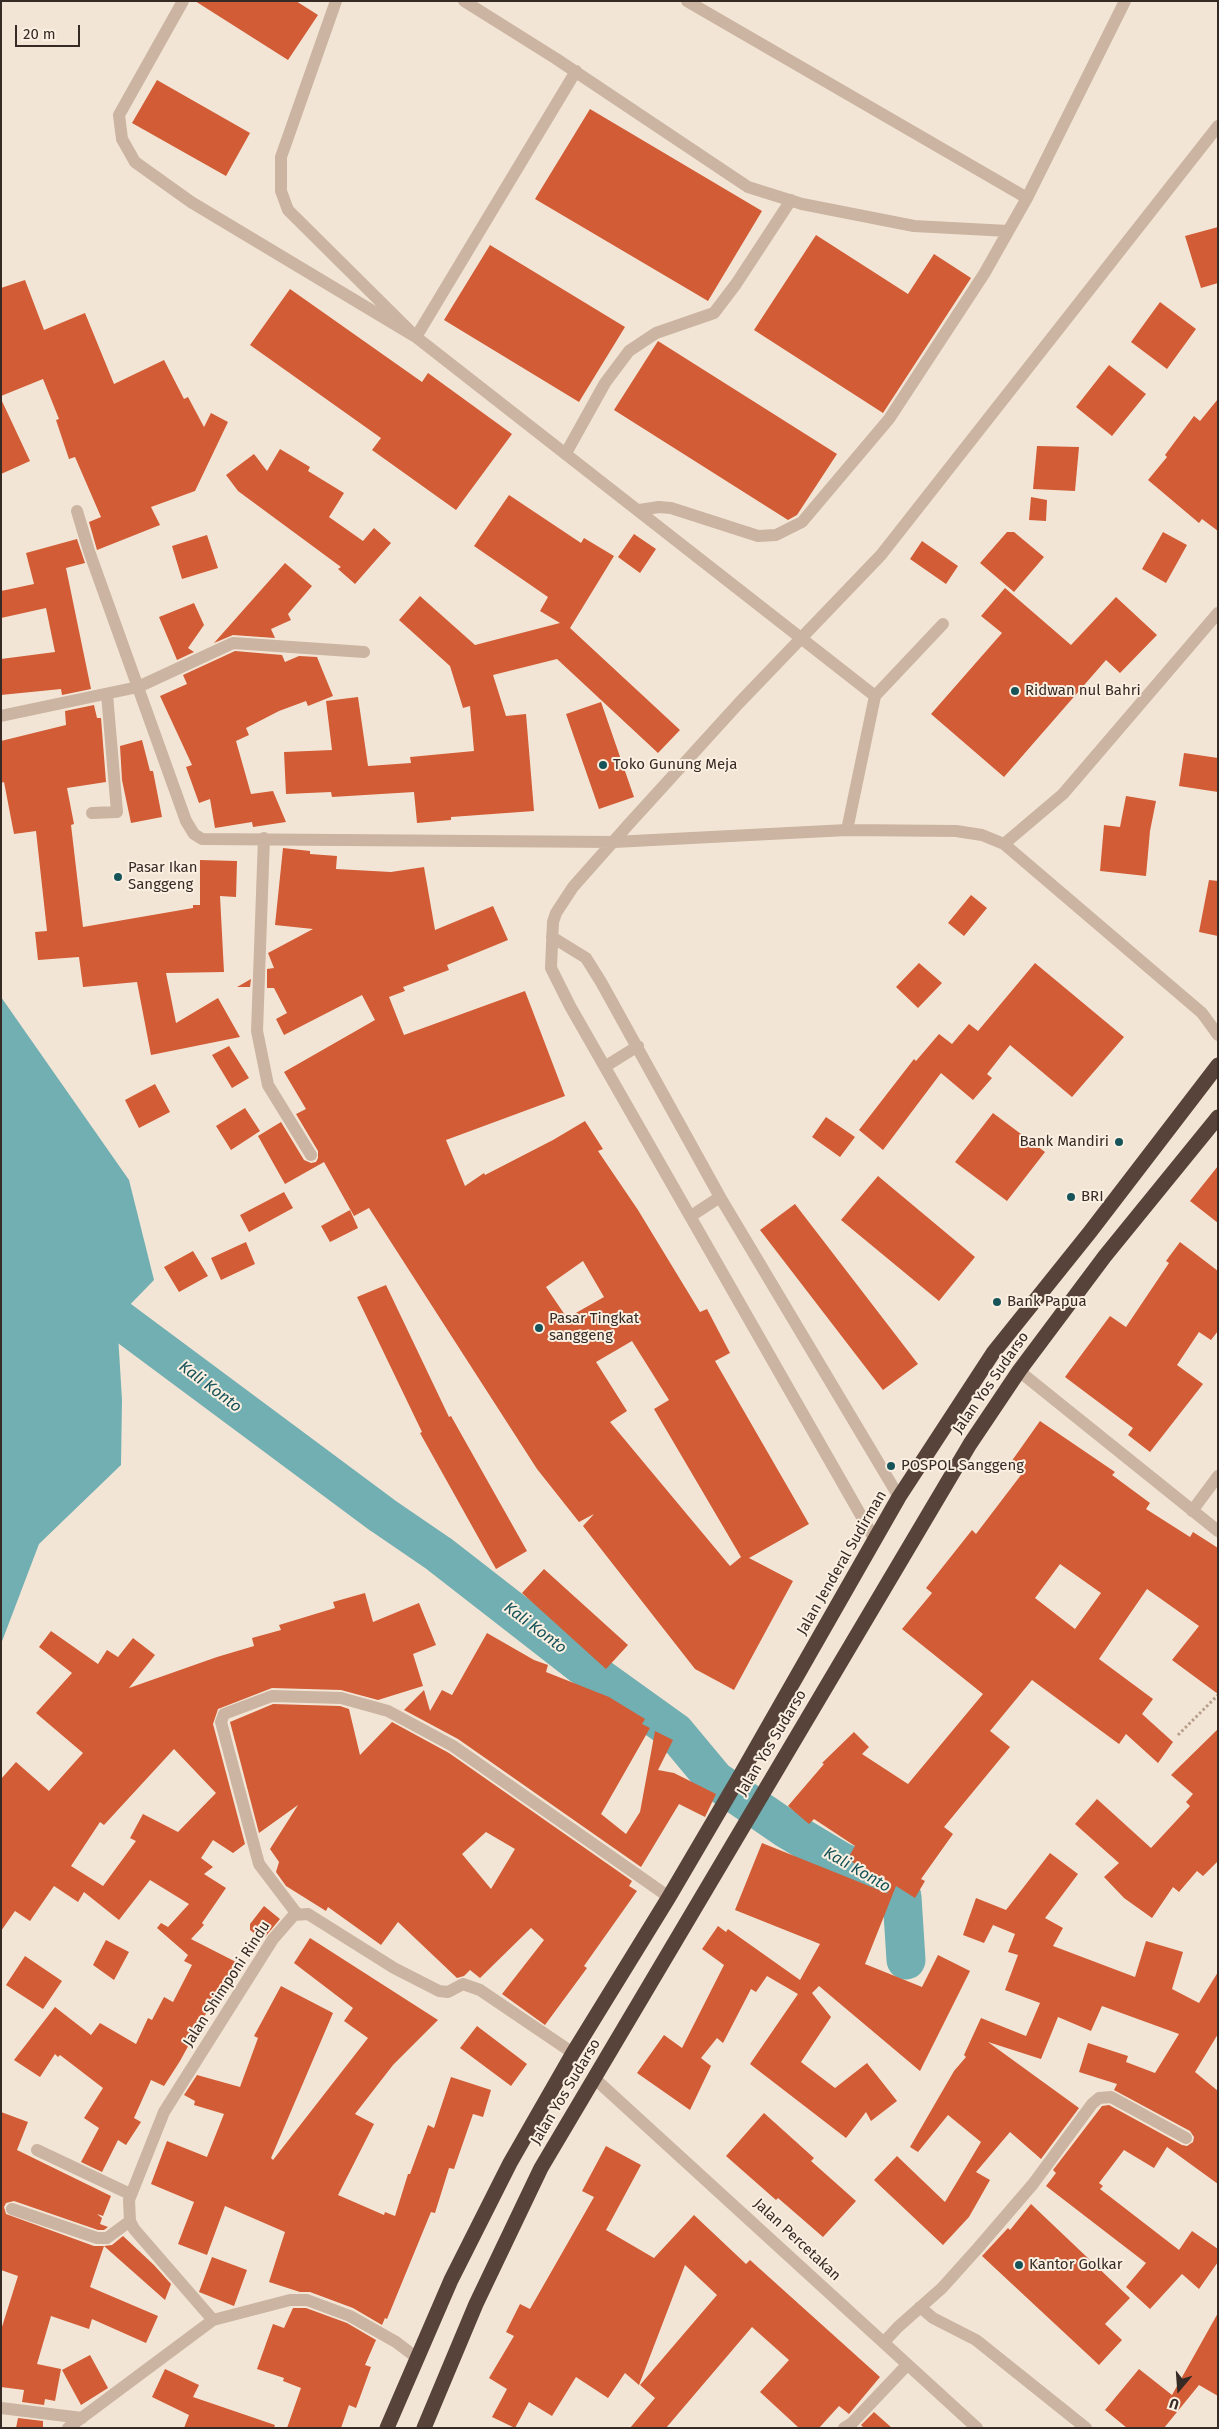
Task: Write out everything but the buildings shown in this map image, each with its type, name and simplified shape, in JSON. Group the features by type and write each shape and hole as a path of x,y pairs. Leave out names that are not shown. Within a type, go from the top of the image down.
{"highway":[{"name":"Jalan Jenderal Sudirman","path":"725,1800 899,1497 993,1354 1090,1232 1218,1065"},
{"name":"Jalan Yos Sudarso","path":"424,2428 476,2304 541,2168 970,1444 1019,1371 1105,1256 1218,1117"},
{"name":"Jalan Yos Sudarso","path":"387,2428 451,2280 510,2163 573,2053 669,1897 725,1800"}],"street":[{"path":"183,1 120,116 122,139 135,162 191,202 416,337"},
{"path":"464,1 576,72 748,188 790,200 914,226 1008,231"},
{"path":"687,1 1027,198"},
{"path":"639,510 659,507 671,508 758,536 776,535 802,522 889,419 946,335 1027,198 1125,1"},
{"path":"331,3 281,157 280,190 288,210 416,337 875,696"},
{"path":"416,337 576,72"},
{"path":"875,1540 606,1066 570,1006 551,968 552,937 556,913 574,887 641,811 802,637 881,555 1218,126"},
{"path":"566,453 606,382 629,351 656,333 714,313 736,284 790,200"},
{"path":"77,512 89,551 186,821 194,834 202,839 614,842 847,830 956,831 982,836 1004,844 1202,1014 1218,1035"},
{"path":"1004,844 1064,794 1218,613"},
{"path":"847,830 875,696 943,624"},
{"path":"1,716 138,687 233,643 364,652"},
{"path":"92,813 117,812 107,694"},
{"path":"264,838 257,1031 268,1085 311,1155"},
{"path":"552,937 586,958 638,1046 720,1196 899,1497"},
{"path":"1202,1014 1218,1020"},
{"path":"606,1066 638,1046"},
{"path":"691,1216 720,1196"},
{"path":"1019,1371 1218,1531"},
{"path":"1192,1511 1218,1476"},
{"path":"573,2053 480,1990 463,1984 448,1992 439,1991 394,1968 308,1914 297,1914 259,1864 222,1722 224,1714 272,1696 341,1698 388,1710 453,1746 669,1897"},
{"name":"Jalan Shimponi Rindu","path":"130,2222 130,2194 164,2112 272,1939 289,1919 297,1914"},
{"name":"Jalan Percetakan","path":"594,2078 977,2428"},
{"path":"884,2342 942,2288 1005,2218 1092,2104 1099,2098 1111,2097 1186,2138"},
{"path":"37,2150 130,2194"},
{"path":"12,2209 98,2238 107,2238 130,2222 213,2320"},
{"path":"68,2428 213,2320 269,2304 290,2300 307,2300 350,2316 396,2342 417,2358"},
{"path":"920,2307 939,2322 976,2340 1086,2428"},
{"path":"844,2428 852,2424 907,2365"},
{"path":"1,2408 82,2418"}],"path":[{"path":"1178,1735 1218,1695"}],"water":[{"path":"1,997 129,1180 154,1280 117,1318 122,1400 121,1465 39,1544 1,1644"}],"waterway":[{"name":"Kali Konto","path":"117,1318 382,1515 439,1554 583,1666 675,1732 715,1780 785,1828 840,1861 860,1870 902,1897 906,1960"}],"place":[{"name":"Ridwan nul Bahri","path":"1015,691"},
{"name":"Toko Gunung Meja","path":"603,765"},
{"name":"Pasar Ikan Sanggeng","path":"118,877"},
{"name":"Bank Mandiri","path":"1119,1142"},
{"name":"BRI","path":"1071,1197"},
{"name":"Bank Papua","path":"997,1302"},
{"name":"Pasar Tingkat sanggeng","path":"539,1328"},
{"name":"POSPOL Sanggeng","path":"891,1466"},
{"name":"Kantor Golkar","path":"1019,2265"}]}
